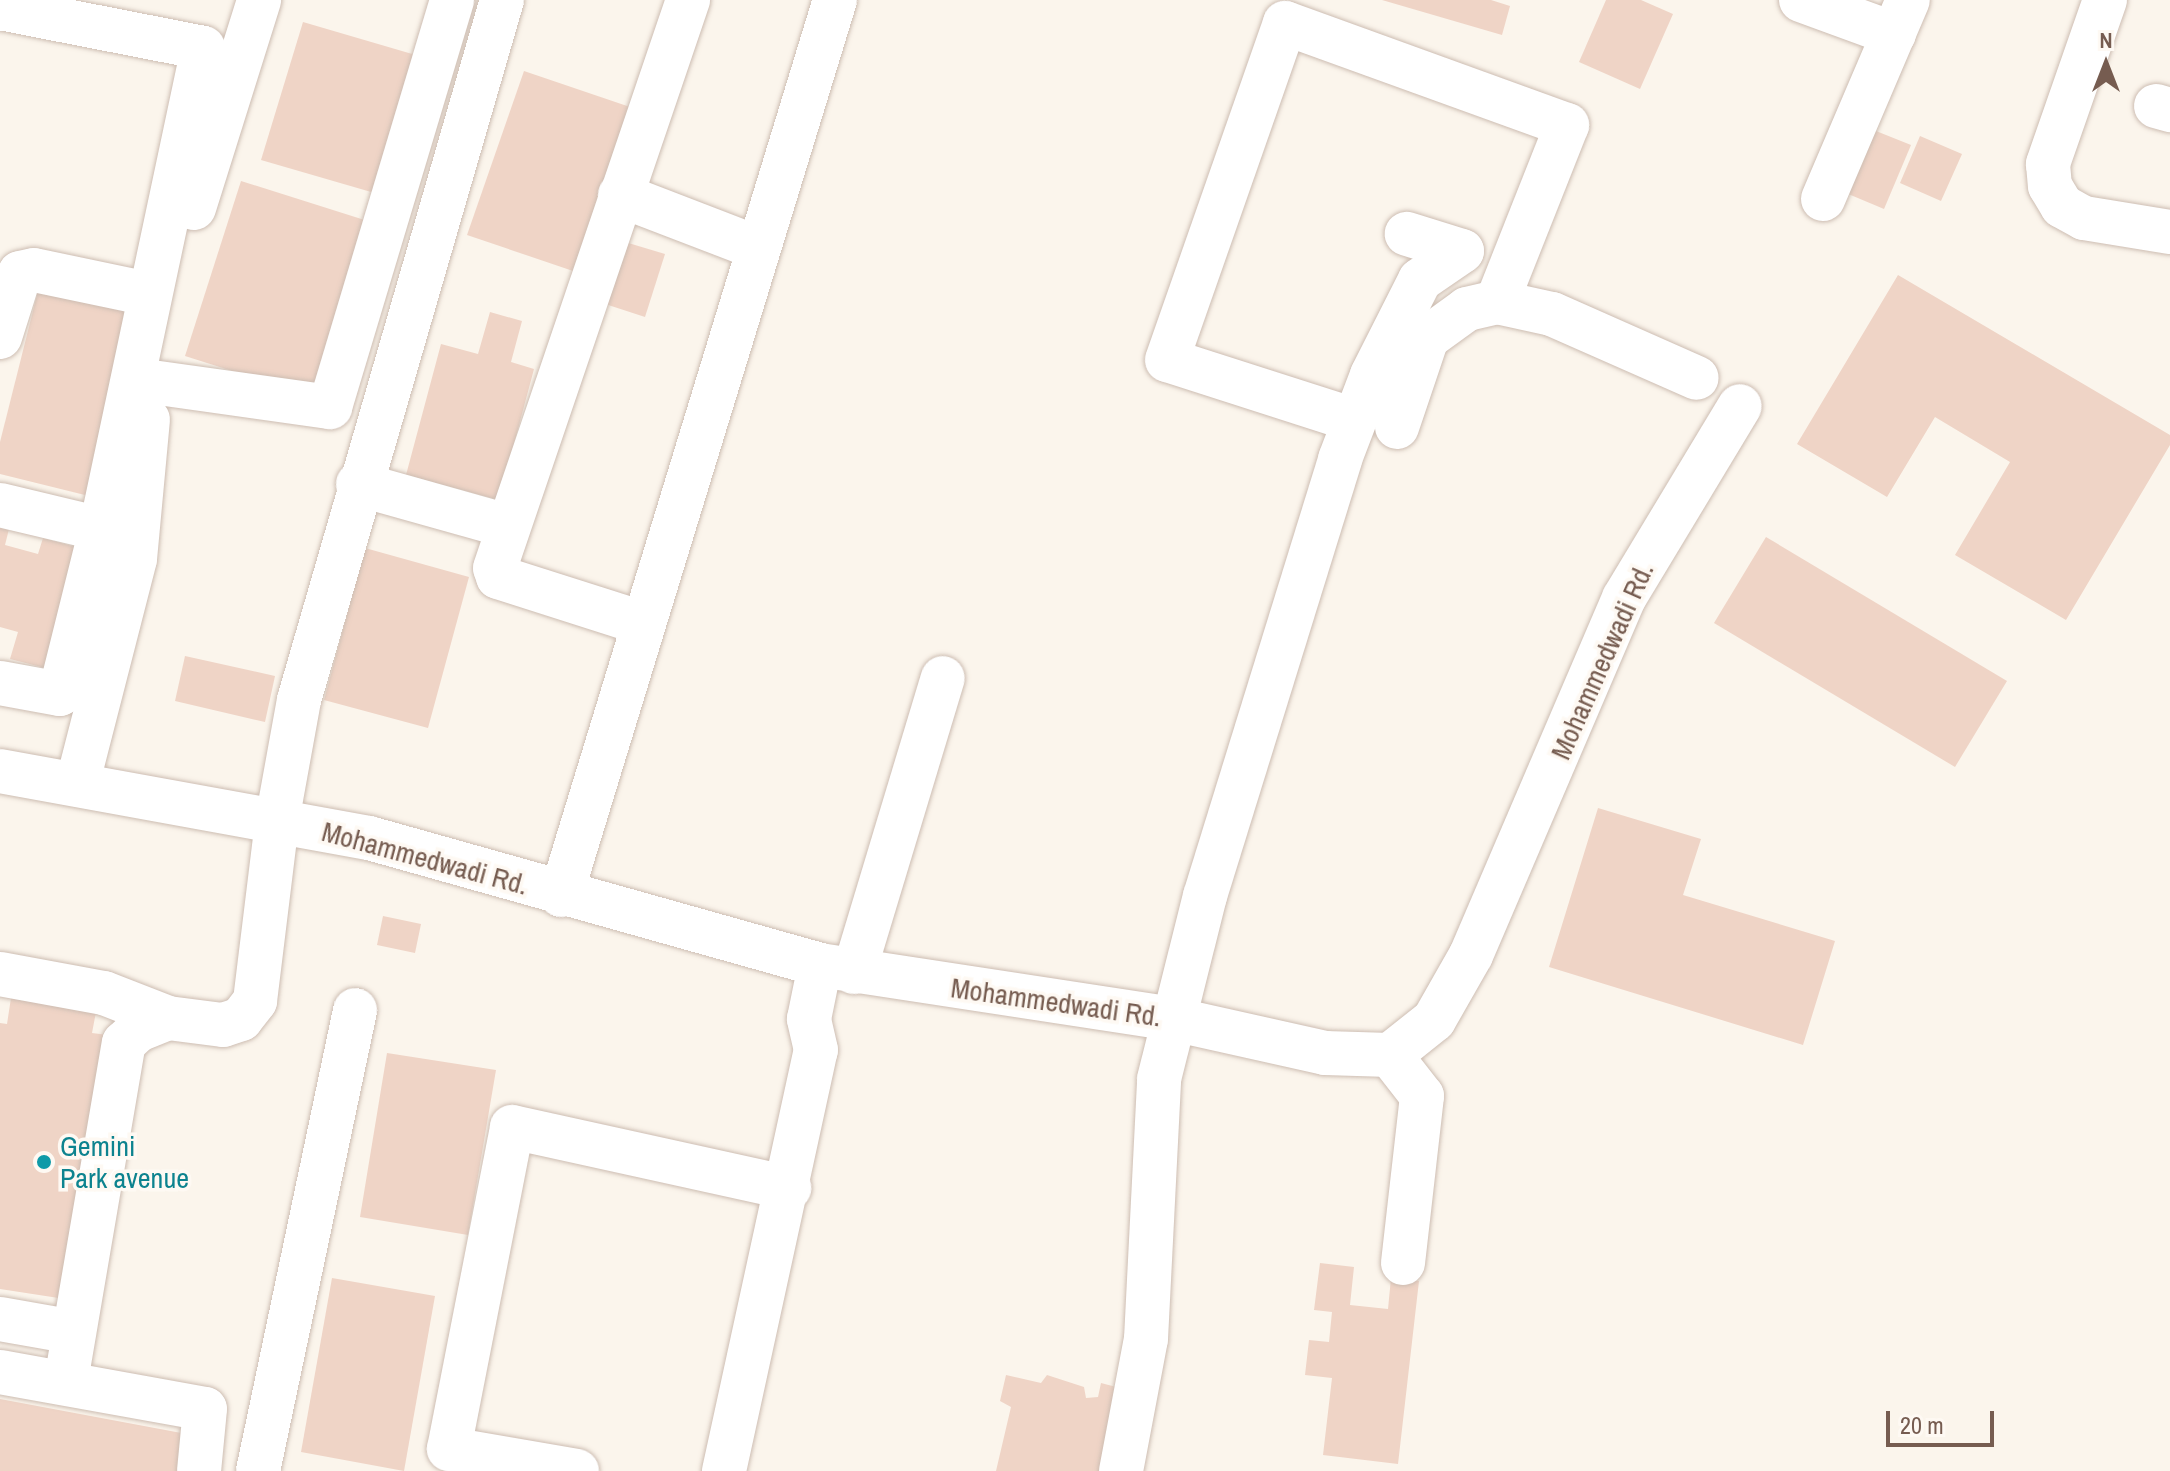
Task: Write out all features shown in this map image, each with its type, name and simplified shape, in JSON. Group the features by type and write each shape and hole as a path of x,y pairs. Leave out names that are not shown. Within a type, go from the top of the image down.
{"street":[{"path":"78,781 135,559 152,382 172,277 259,0"},
{"path":"152,382 330,407 452,0"},
{"path":"0,974 104,993 168,1018 223,1025 241,1019 255,1001 277,821 299,700 358,484 502,0"},
{"path":"642,623 498,577 495,568 688,0"},
{"path":"561,895 835,0"},
{"path":"1801,0 1901,17 1823,199"},
{"path":"2105,0 2048,164 2050,186 2062,206 2084,218 2170,232"},
{"path":"0,8 203,48 101,529 60,694 0,683"},
{"path":"1354,420 1167,360 1285,23 1567,125 1497,302"},
{"path":"620,195 758,248"},
{"path":"1121,1471 1146,1339 1159,1079 1205,896 1354,420 1420,280 1462,251 1407,234"},
{"path":"0,337 20,273 34,270 149,294"},
{"path":"1397,427 1427,338 1467,309 1497,302 1552,314 1697,378"},
{"name":"Mohammedwadi Rd.","path":"0,771 78,781 369,838 561,895 840,969 1173,1019 1325,1053 1390,1055 1434,1020 1471,955 1624,598 1740,406"},
{"path":"358,484 507,526"},
{"path":"0,505 101,529"},
{"path":"724,1471 789,1188 816,1050 809,1019 840,969 943,678"},
{"path":"258,1471 355,1010"},
{"path":"66,1381 118,1059 124,1043 138,1030 168,1018"},
{"path":"1390,1055 1422,1096 1403,1263"},
{"path":"577,1471 447,1460 512,1127 789,1188"},
{"path":"0,1319 74,1332"},
{"path":"0,1372 66,1381 205,1409 199,1471"}],"building":[{"path":"1382,0 1491,0 1510,6 1502,35"},
{"path":"1606,0 1641,0 1673,14 1640,89 1579,62"},
{"path":"303,22 419,56 378,194 261,160"},
{"path":"524,71 633,108 576,272 467,235"},
{"path":"1861,125 1911,145 1884,209 1834,188"},
{"path":"1920,136 1962,154 1941,201 1900,183"},
{"path":"241,181 374,223 318,398 185,356"},
{"path":"615,239 665,254 645,317 596,301"},
{"path":"1898,275 2170,435 2170,445 2066,620 1955,555 2010,462 1935,417 1887,497 1797,444"},
{"path":"41,279 142,304 93,497 0,474 0,442"},
{"path":"490,312 522,321 511,362 534,369 499,500 406,475 441,344 478,354"},
{"path":"0,527 9,529 5,545 38,554 43,538 90,551 57,671 10,659 18,632 0,627"},
{"path":"1766,537 2007,681 1955,767 1714,623"},
{"path":"365,548 469,577 428,728 324,700"},
{"path":"185,656 275,676 265,722 175,701"},
{"path":"1598,808 1701,839 1683,895 1835,941 1803,1045 1549,967"},
{"path":"383,916 421,924 415,953 377,945"},
{"name":"Gemini Park avenue","path":"11,998 96,1012 92,1033 108,1035 65,1299 0,1289 0,1023 7,1024"},
{"path":"387,1053 496,1070 468,1235 360,1217"},
{"path":"1320,1263 1354,1267 1350,1305 1388,1309 1391,1278 1419,1281 1398,1464 1323,1455 1332,1378 1305,1375 1309,1340 1329,1342 1332,1312 1314,1310"},
{"path":"332,1278 435,1296 404,1471 301,1452"},
{"path":"1006,1375 1041,1383 1047,1375 1084,1387 1086,1398 1098,1397 1101,1383 1120,1388 1100,1471 996,1471 1011,1407 1000,1401"},
{"path":"0,1399 192,1435 185,1471 0,1471"}],"place":[{"name":"Gemini Park avenue","path":"44,1162"}]}
